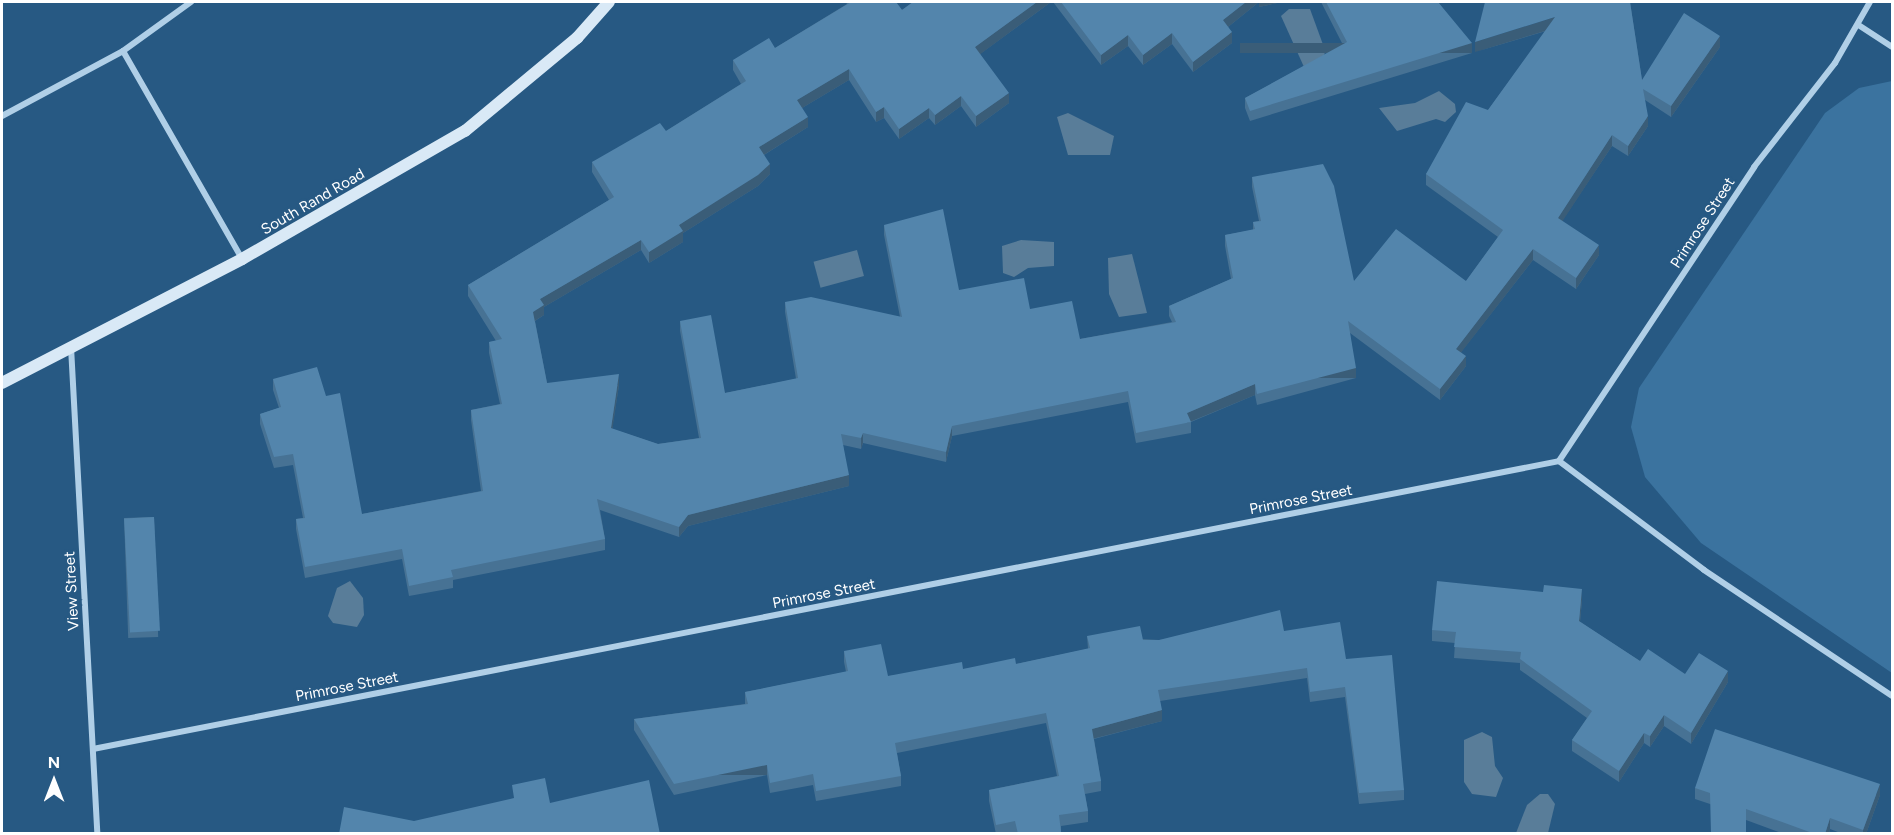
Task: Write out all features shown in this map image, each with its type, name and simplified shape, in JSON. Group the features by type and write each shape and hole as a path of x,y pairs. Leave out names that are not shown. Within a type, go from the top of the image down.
{"main road":[{"name":"South Rand Road","path":"2,383 242,260 465,131 577,38 609,2"}],"street":[{"path":"2,116 123,51 191,2"},
{"name":"Primrose Street","path":"93,749 1559,461 1754,167 1860,26 1869,2"},
{"path":"1860,26 1893,47"},
{"path":"123,51 242,260"},
{"name":"View Street","path":"71,347 97,834"},
{"path":"1559,461 1704,570 1893,696"}],"shaded area":[{"path":"1289,9 1310,9 1325,50 1324,58 1304,67 1281,16"},
{"path":"1892,81 1892,673 1701,543 1645,477 1631,427 1639,388 1825,113 1859,88"},
{"path":"1439,91 1455,104 1456,112 1445,122 1436,119 1397,131 1379,108 1415,103"},
{"path":"1068,113 1114,136 1110,155 1068,155 1057,117"},
{"path":"1021,240 1054,242 1054,266 1028,268 1014,277 1003,273 1002,246"},
{"path":"857,250 864,276 821,288 814,262"},
{"path":"1132,254 1147,313 1119,317 1109,294 1108,258"},
{"path":"350,581 363,598 364,615 357,627 333,623 328,616 337,588"},
{"path":"1482,732 1492,737 1495,766 1503,778 1496,797 1472,794 1464,782 1464,740"},
{"path":"1540,794 1548,794 1555,804 1548,833 1516,833 1527,805"}],"building":[{"path":"851,2 896,2 902,10 913,2 1037,2 975,47 1009,93 976,116 961,96 935,115 929,108 899,129 884,107 876,112 849,69 797,100 808,117 759,147 770,164 758,175 679,225 683,231 649,252 641,240 540,299 544,305 533,312 547,383 619,374 611,428 658,444 701,438 680,321 711,315 725,393 798,378 785,302 811,297 902,317 884,225 943,209 959,290 1024,278 1030,309 1072,301 1080,339 1176,322 1169,306 1233,278 1225,235 1255,229 1253,222 1261,221 1252,177 1323,164 1334,186 1354,281 1396,229 1466,281 1503,230 1426,174 1466,102 1488,110 1555,17 1475,42 1485,2 1630,2 1642,80 1684,13 1720,36 1671,106 1643,89 1648,116 1628,146 1612,135 1558,218 1599,245 1576,278 1533,249 1456,349 1466,356 1440,389 1348,321 1356,368 1257,394 1255,384 1187,413 1191,422 1136,433 1128,391 952,426 946,452 863,433 861,438 841,434 849,475 688,515 679,527 597,499 605,539 451,570 453,577 409,586 402,549 305,567 296,519 305,518 293,454 274,457 260,414 281,407 273,379 317,367 326,396 340,393 362,514 483,491 471,410 502,404 489,342 502,339 468,285 614,197 592,162 660,123 666,131 746,81 733,60 769,38 775,48"},
{"path":"1061,2 1246,2 1223,20 1232,32 1193,62 1172,33 1143,55 1128,35 1101,55"},
{"path":"1326,2 1438,2 1472,43 1250,111 1245,98 1347,42"},
{"path":"154,517 160,631 130,632 124,519"},
{"path":"1437,581 1543,592 1544,585 1582,589 1579,621 1640,661 1648,649 1685,674 1699,653 1728,671 1691,733 1664,715 1650,736 1644,733 1619,771 1572,740 1592,711 1520,659 1521,652 1454,647 1456,632 1432,630"},
{"path":"1280,610 1284,631 1340,622 1346,659 1392,655 1404,790 1359,793 1345,687 1310,692 1307,668 1158,690 1162,710 1092,729 1101,781 1083,784 1088,811 1059,815 1061,832 1052,834 1018,834 1015,821 996,825 989,790 1059,776 1046,713 895,743 901,776 816,791 813,774 770,783 767,765 674,784 634,719 748,704 745,692 848,671 844,651 881,644 888,676 962,662 963,669 1015,658 1016,664 1090,648 1087,636 1140,626 1143,640 1159,640"},
{"path":"1715,729 1880,784 1863,830 1830,818 1825,834 1815,834 1746,809 1746,834 1711,834 1710,793 1695,788"},
{"path":"545,778 550,803 649,780 660,834 339,834 344,807 414,821 514,798 512,785"}]}
